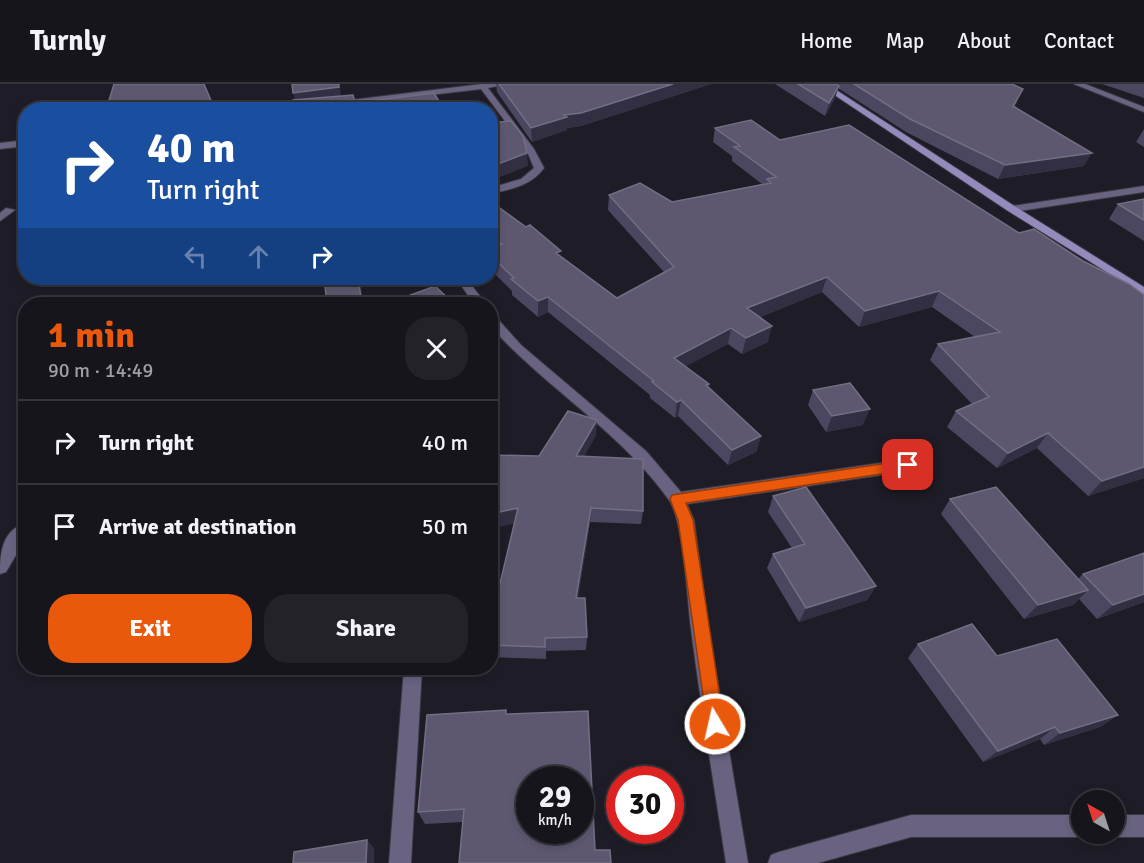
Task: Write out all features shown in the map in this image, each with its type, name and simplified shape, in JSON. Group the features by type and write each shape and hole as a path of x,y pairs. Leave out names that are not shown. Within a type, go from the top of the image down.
{"street":[{"path":"351,102 502,84"},
{"path":"822,84 1012,209 1144,292"},
{"path":"1078,84 1144,110"},
{"path":"483,86 495,102"},
{"path":"498,106 530,149 539,168 535,175 525,181 498,189"},
{"path":"0,146 18,144"},
{"path":"1012,209 1144,189"},
{"path":"0,218 10,210"},
{"path":"498,327 517,348 641,455 677,499 686,520 700,632 736,863"},
{"path":"677,499 908,465"},
{"path":"0,567 18,534"},
{"path":"400,863 413,675"},
{"path":"779,863 911,826 1071,826"},
{"path":"1125,826 1144,826"}],"building":[{"path":"114,84 204,84 212,102 108,102"},
{"path":"292,84 339,84 339,87 293,93"},
{"path":"499,84 673,84 581,113 564,115 567,117 531,128"},
{"path":"798,84 836,84 839,86 829,103"},
{"path":"854,84 1012,84 1023,89 1013,106 1092,153 1005,165 910,119"},
{"path":"434,93 439,102 363,102"},
{"path":"353,95 355,102 293,102 293,100"},
{"path":"751,120 780,140 849,125 1019,233 1034,229 1083,261 1129,284 1144,295 1144,467 1102,481 1048,433 1008,453 956,411 989,397 938,344 1000,332 939,291 865,311 827,277 747,308 772,326 746,338 731,328 674,358 709,384 706,385 761,436 732,450 681,400 677,402 548,297 538,301 511,279 514,278 498,263 498,245 502,244 498,241 498,207 526,227 530,225 561,251 556,253 617,298 674,267 609,195 640,183 672,202 771,183 767,179 776,177 734,147 740,146 715,128"},
{"path":"511,121 523,136 527,153 498,164 498,122"},
{"path":"1144,199 1144,220 1118,204"},
{"path":"325,285 359,285 361,297 326,297"},
{"path":"435,286 447,297 405,297"},
{"path":"850,383 870,409 832,416 813,390"},
{"path":"568,411 597,420 576,456 643,459 643,511 591,508 576,598 585,598 587,637 545,638 545,647 498,645 498,592 518,508 498,512 498,455 539,456"},
{"path":"806,487 876,586 806,608 773,554 805,544 773,496"},
{"path":"996,487 1088,590 1038,605 950,499"},
{"path":"1144,553 1144,594 1113,605 1083,574"},
{"path":"972,624 997,656 1057,639 1118,715 1060,733 1055,727 998,751 918,644"},
{"path":"506,710 506,714 588,711 591,766 516,766 516,844 594,844 594,830 595,850 610,850 611,863 459,863 464,809 418,812 427,715"},
{"path":"367,840 366,863 293,863 294,852"}],"route":[{"path":"715,724 700,632 686,520 677,499 908,465"}]}
